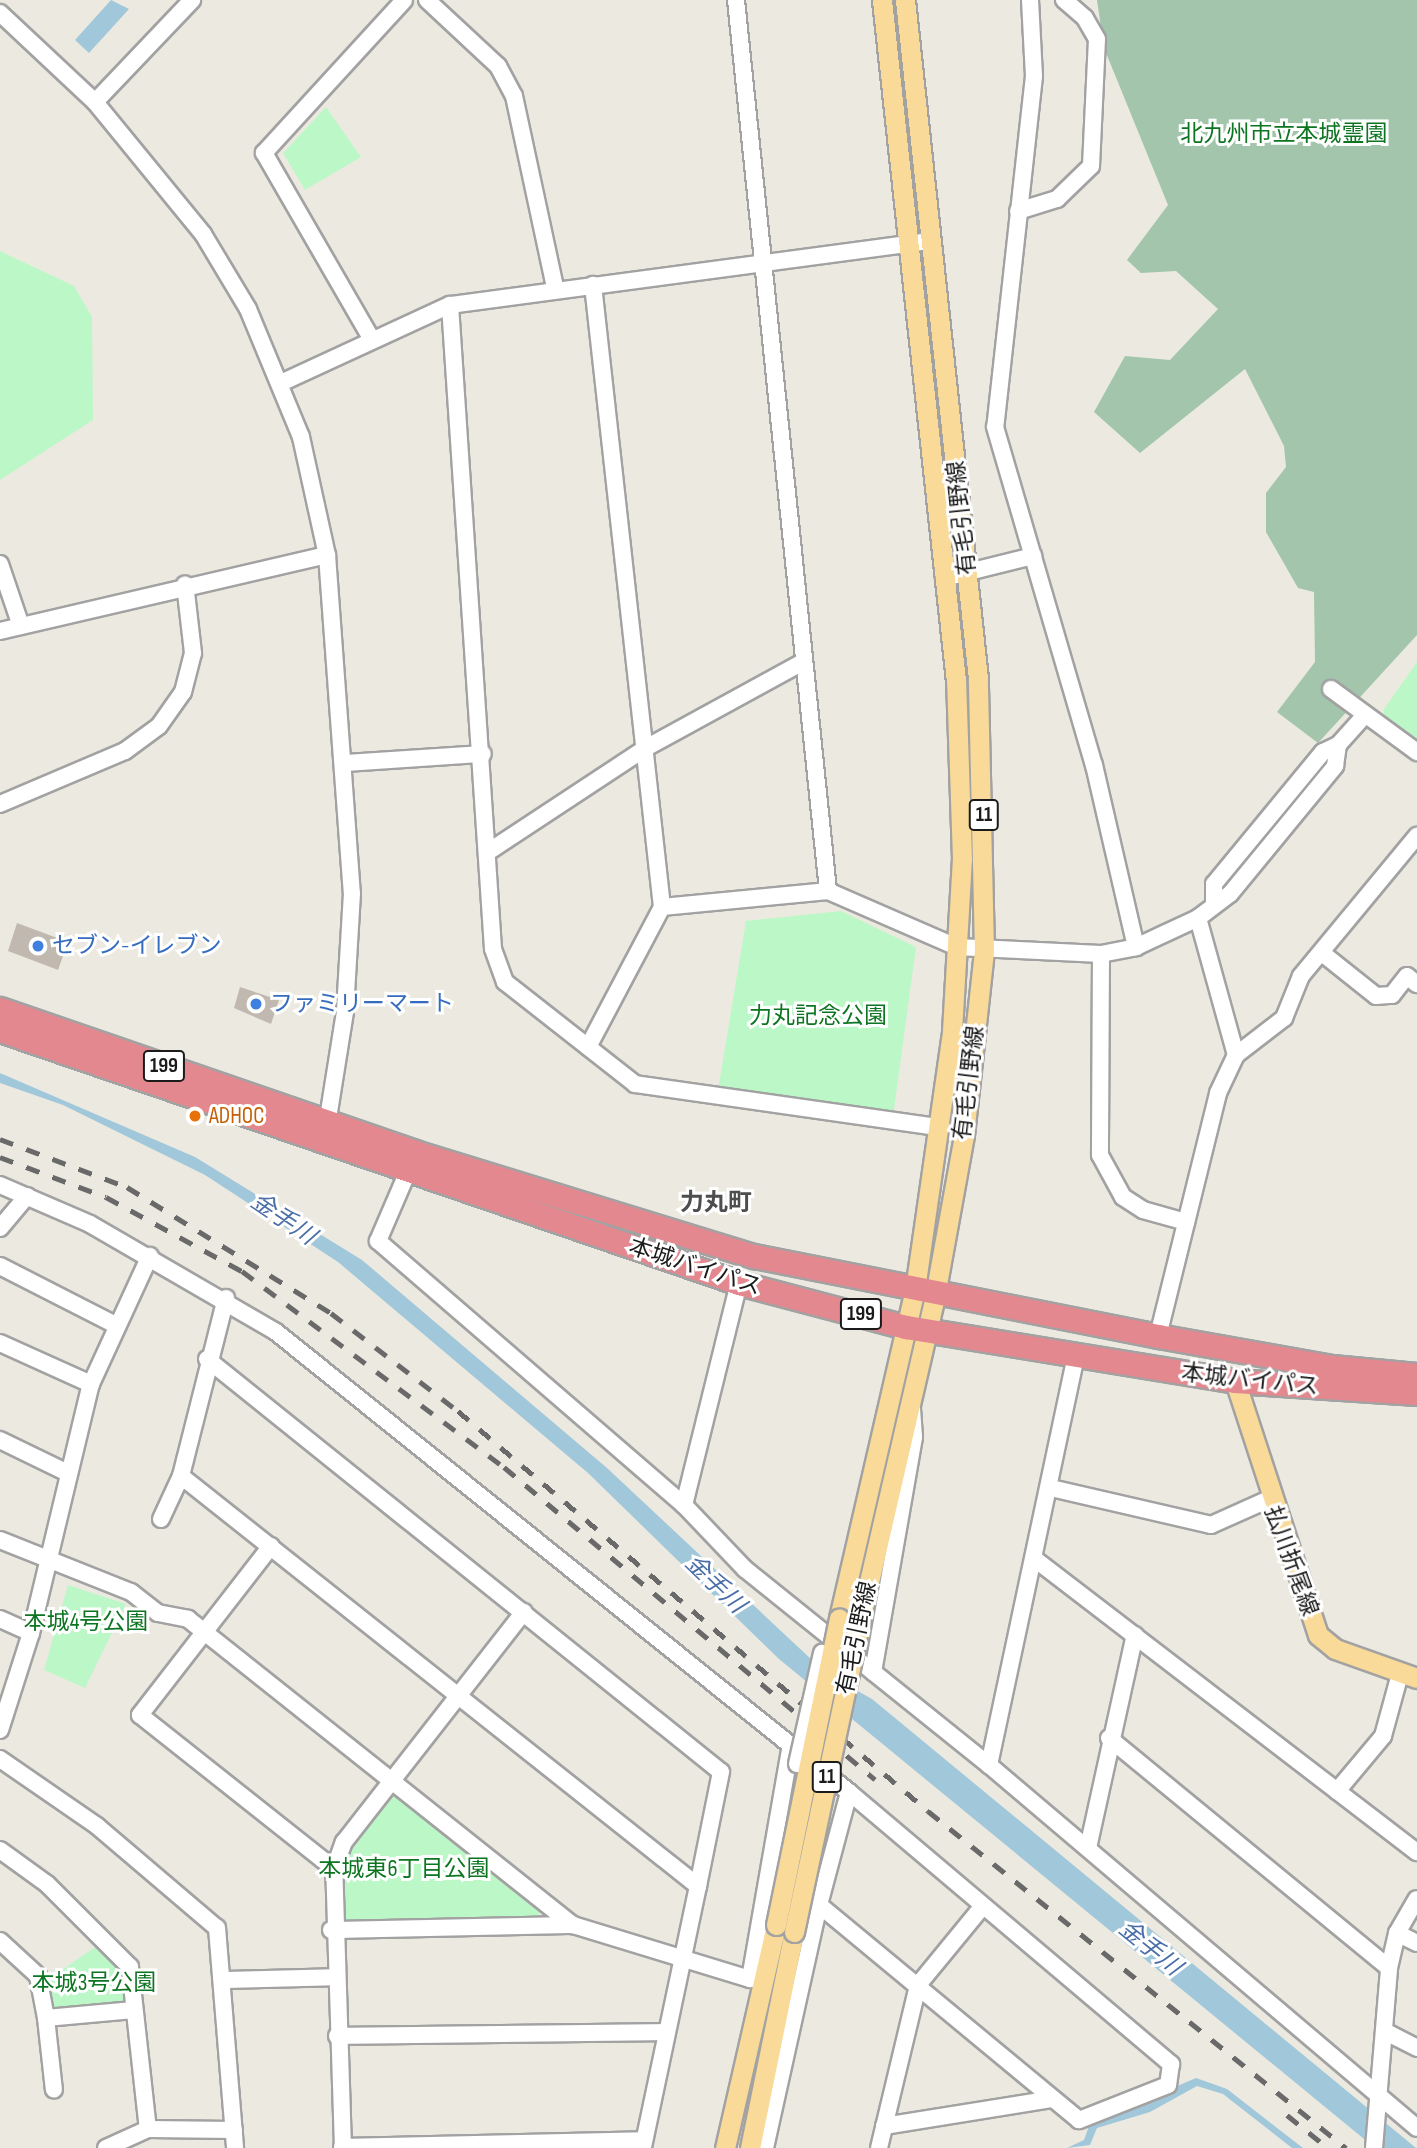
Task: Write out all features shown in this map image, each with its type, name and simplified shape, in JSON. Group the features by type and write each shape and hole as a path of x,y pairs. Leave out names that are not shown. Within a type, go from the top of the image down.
{"highway":[{"name":"本城バイパス","path":"0,1009 739,1283 916,1329 1076,1357 1235,1381 1417,1393"},
{"name":"本城バイパス","path":"0,1030 326,1132"},
{"name":"本城バイパス","path":"412,1162 754,1256 1158,1336 1332,1367 1417,1375"}],"main road":[{"name":"有毛引野線","path":"882,0 944,578 961,772 957,947 938,1127 925,1292"},
{"name":"有毛引野線","path":"750,2148 835,1617 916,1329 964,1135 984,951 984,767 968,575 905,0"},
{"name":"有毛引野線","path":"726,2148 757,1981 785,1928 860,1621 911,1388 916,1329"},
{"name":"払川折尾線","path":"1235,1381 1269,1499 1318,1635 1335,1649 1409,1676"}],"street":[{"path":"95,102 192,0"},
{"path":"371,338 264,153 404,0"},
{"path":"427,0 498,66 514,96 555,288"},
{"path":"735,0 828,891"},
{"path":"1030,0 1034,76 995,427 1094,765 1136,947"},
{"path":"1018,211 1057,199 1091,166 1097,40 1086,18 1064,0"},
{"path":"0,13 95,102 203,234 248,309 281,383 301,437 327,555 346,763 351,944 326,1132"},
{"path":"281,383 371,338 450,305 555,288 932,241"},
{"path":"588,1047 662,908 593,285"},
{"path":"450,305 483,754 493,949 505,982 635,1084 938,1127"},
{"path":"0,631 185,584 327,555"},
{"path":"944,578 968,575 1033,556"},
{"path":"0,564 21,626"},
{"path":"0,804 125,751 159,726 183,692 192,653 185,584"},
{"path":"488,852 645,749 803,662"},
{"path":"1331,689 1363,717 1417,752"},
{"path":"662,908 828,891 957,947 984,951 1101,954 1136,947 1198,918 1214,902 1214,884 1323,752 1338,745 1363,717"},
{"path":"346,763 483,754"},
{"path":"1158,1336 1217,1093 1236,1055 1284,1018 1301,976 1417,836"},
{"path":"1198,918 1236,1055"},
{"path":"1322,953 1376,996 1392,995 1414,975"},
{"path":"1101,954 1100,1156 1123,1197 1143,1210 1186,1222"},
{"path":"412,1162 378,1241 684,1504 746,1569 989,1765 1417,2128"},
{"path":"0,1185 150,1256 226,1298 621,1603 849,1792 1171,2064 1168,2085 1079,2120 819,1905"},
{"path":"0,1228 27,1196"},
{"path":"0,1730 7,1692 31,1633 91,1384 150,1256"},
{"path":"0,1266 116,1325"},
{"path":"684,1504 739,1283"},
{"path":"161,1519 181,1475 207,1359 226,1298"},
{"path":"0,1343 91,1384"},
{"path":"989,1765 1051,1488 1076,1357"},
{"path":"207,1359 524,1612 721,1772 665,2032 644,2144 342,2147 331,1930 334,1869 344,1842 524,1612"},
{"path":"873,1672 914,1437 911,1388"},
{"path":"0,1440 68,1473"},
{"path":"181,1475 698,1886"},
{"path":"1051,1488 1211,1525 1269,1499"},
{"path":"0,1540 47,1563 131,1592 158,1613 188,1619 205,1630 573,1925 680,1962 757,1981 791,1745"},
{"path":"271,1546 140,1715 334,1869"},
{"path":"1035,1560 1417,1852"},
{"path":"797,1764 835,1617"},
{"path":"0,1619 31,1633"},
{"path":"1088,1848 1109,1738 1135,1635"},
{"path":"1337,1791 1383,1736 1409,1676"},
{"path":"1109,1738 1389,1968"},
{"path":"0,1759 97,1826 217,1928 224,1980 235,2148"},
{"path":"765,2148 819,1905 849,1792"},
{"path":"0,1850 47,1884 130,1967 148,2129"},
{"path":"1374,2148 1386,2032 1389,1968 1397,1933 1417,1899"},
{"path":"879,2148 918,1985 983,1906"},
{"path":"331,1930 573,1925"},
{"path":"1397,1933 1417,1943"},
{"path":"0,1941 38,1976 54,2090"},
{"path":"224,1980 335,1978"},
{"path":"46,2018 134,2010"},
{"path":"337,2036 665,2032"},
{"path":"1386,2032 1417,2048"},
{"path":"884,2126 1053,2099"},
{"path":"106,2148 148,2129 234,2130"}],"green space":[{"name":"北九州市立本城霊園","path":"1097,0 1417,0 1417,635 1318,743 1277,712 1315,662 1314,592 1298,588 1266,532 1266,493 1286,467 1284,446 1245,369 1140,453 1094,412 1125,356 1170,360 1218,309 1176,271 1141,273 1127,260 1168,205 1104,48"},
{"path":"326,107 361,157 305,190 283,153"},
{"path":"0,251 74,286 92,317 93,420 0,480"},
{"path":"1417,662 1417,738 1384,718 1384,709"},
{"name":"力丸記念公園","path":"841,911 916,947 892,1124 718,1090 746,921"},
{"name":"本城4号公園","path":"68,1585 126,1604 85,1688 44,1670"},
{"name":"本城東6丁目公園","path":"393,1792 541,1910 536,1920 339,1924 345,1860"},
{"name":"本城3号公園","path":"98,1945 121,1971 124,2008 59,2012 49,2004 46,1981"}],"water":[{"path":"111,0 129,9 89,53 75,40"},
{"name":"金手川","path":"0,1073 195,1157 362,1260 607,1468 827,1674 872,1699 1416,2148 1375,2148 779,1659 588,1473 338,1262 205,1175 63,1105 0,1083"},
{"path":"1196,2078 1227,2089 1303,2148 1292,2148 1223,2094 1197,2086 1150,2112 1097,2128 1090,2145 1067,2148 1084,2140 1090,2123"}],"building":[{"name":"セブン-イレブン","path":"17,923 68,942 58,970 8,951"},
{"name":"ファミリーマート","path":"240,987 279,1000 271,1024 234,1008"}],"railway":[{"path":"0,1139 127,1187 331,1313 458,1411 928,1811 1346,2148"},
{"path":"0,1157 106,1197 242,1271 504,1467 875,1779"},
{"path":"1287,2115 1328,2148"}],"place":[{"name":"セブン-イレブン","path":"38,946"},
{"name":"ファミリーマート","path":"256,1004"},
{"name":"ADHOC","path":"195,1116"}],"district":[{"name":"力丸町","path":"716,1203"}]}
